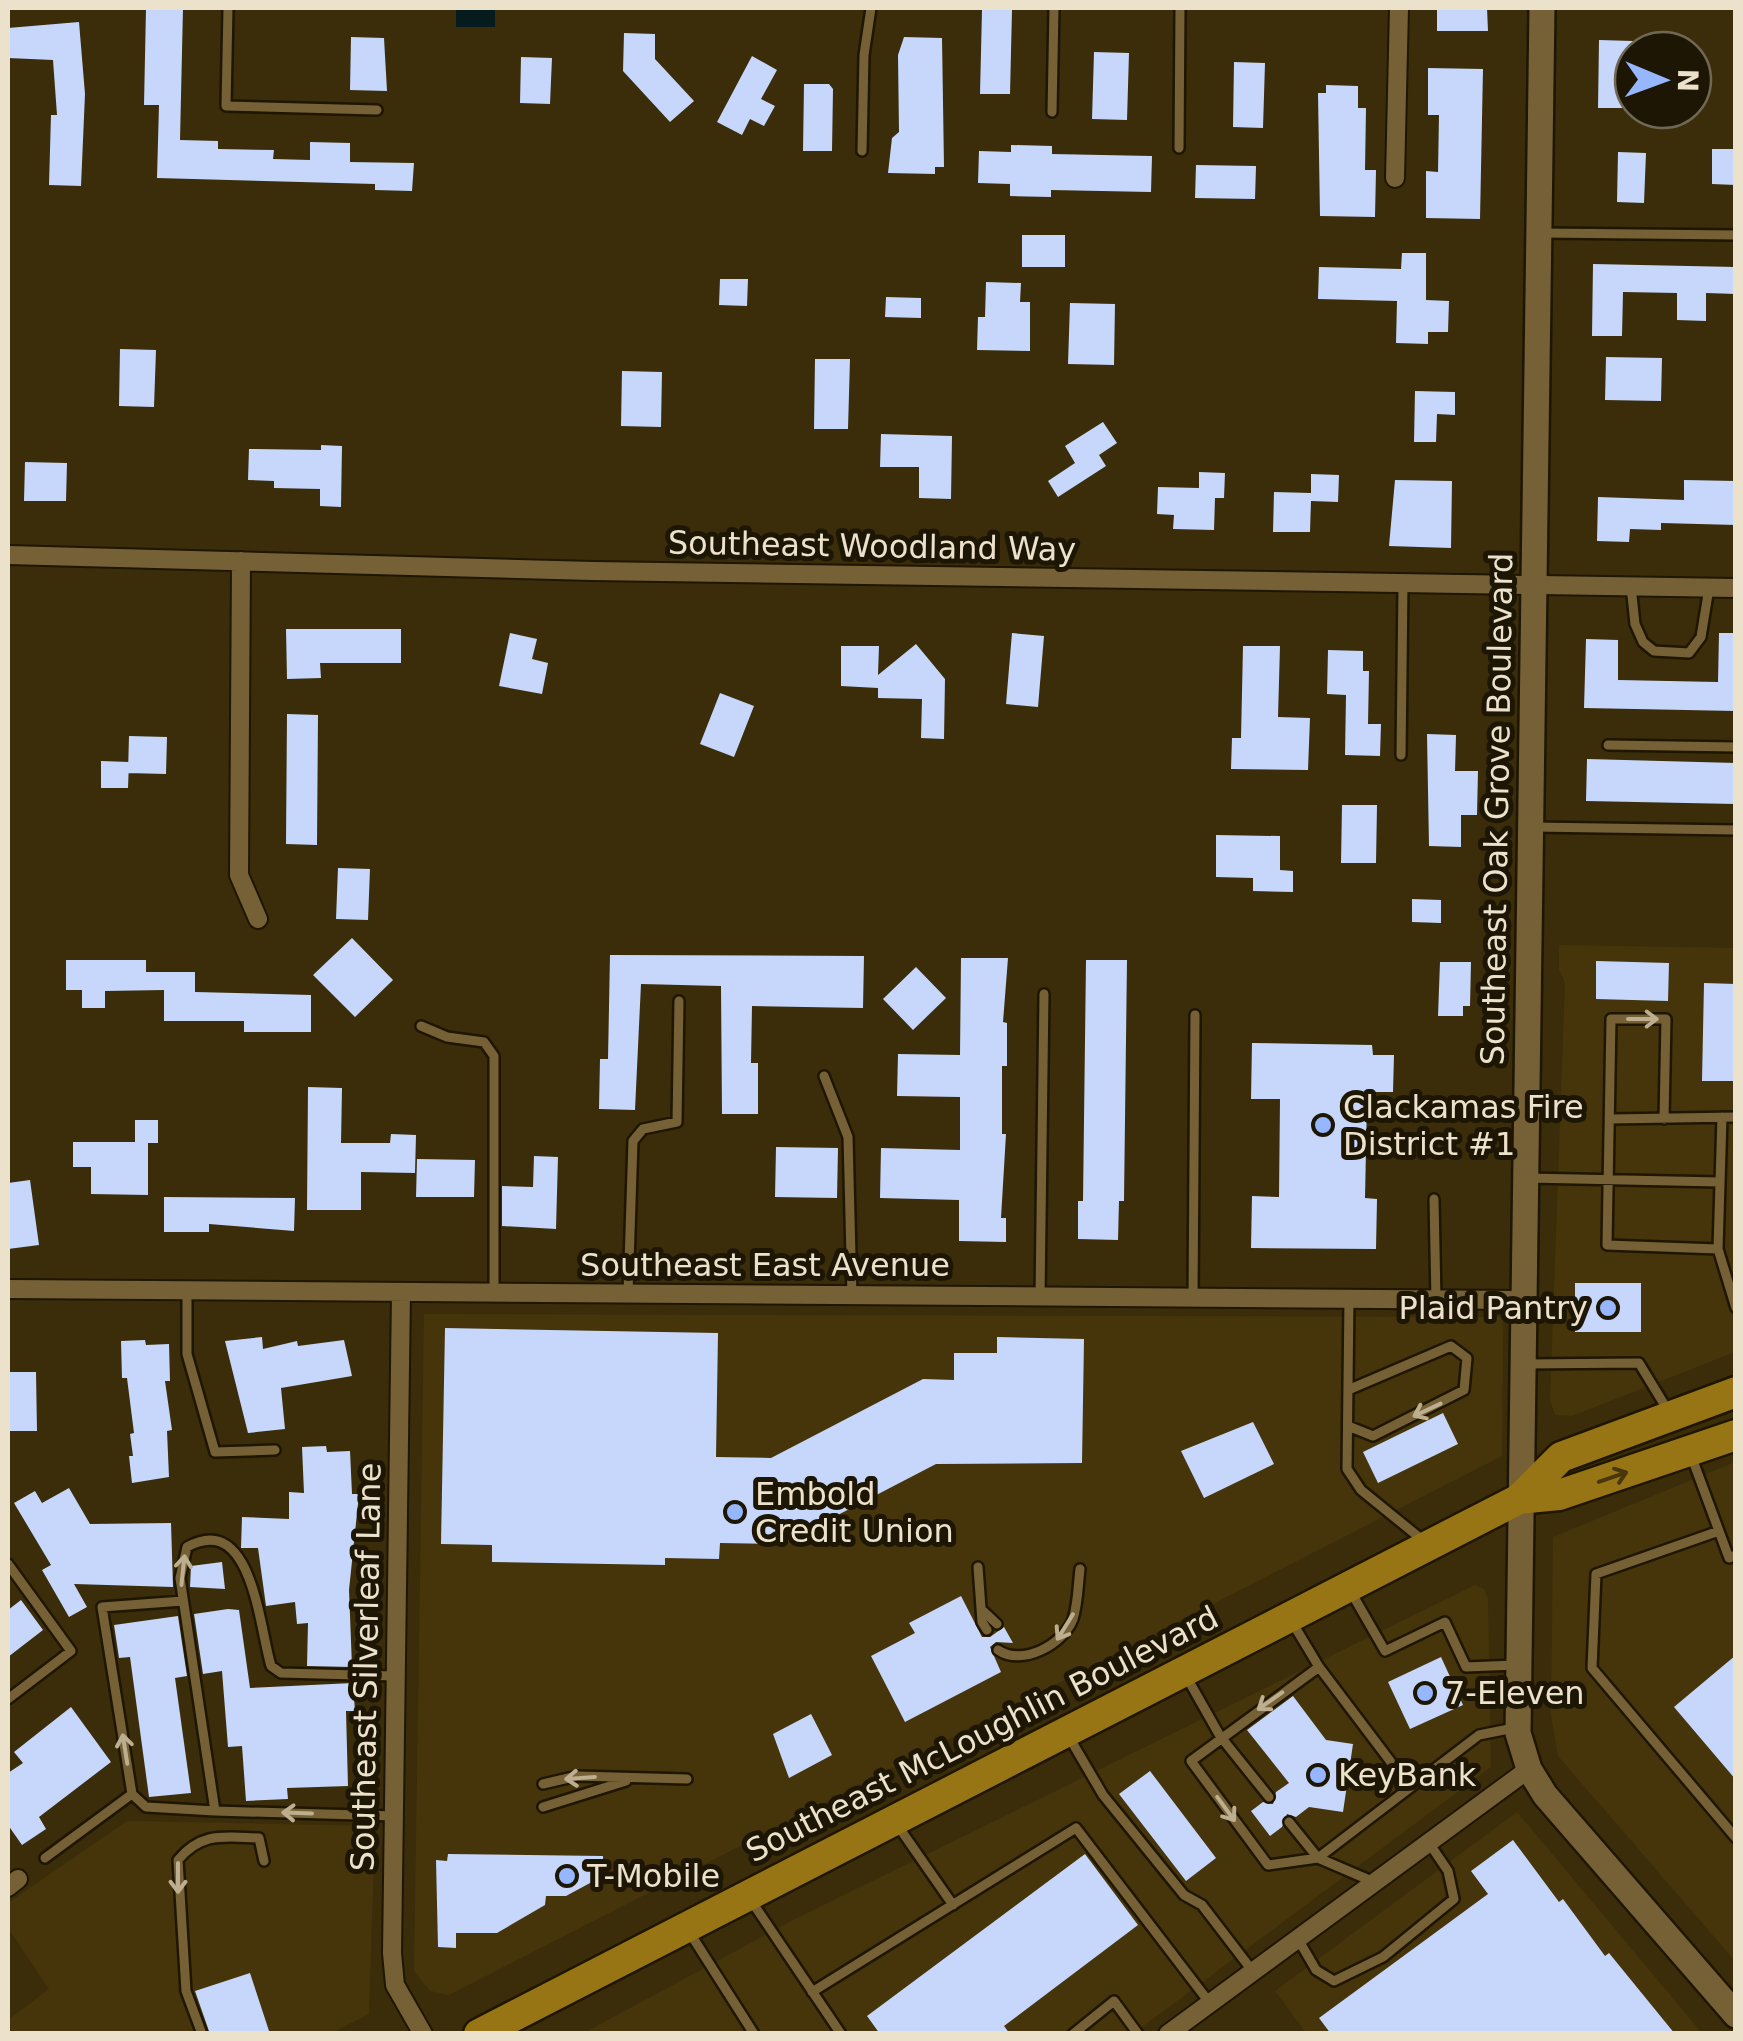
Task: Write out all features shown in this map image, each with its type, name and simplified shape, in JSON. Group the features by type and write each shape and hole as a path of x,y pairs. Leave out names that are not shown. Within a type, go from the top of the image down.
{"main road":[{"name":"Southeast McLoughlin Boulevard","path":"478,2034 1519,1499 1561,1458 1736,1392"},
{"name":"Southeast McLoughlin Boulevard","path":"1519,1499 1559,1496 1736,1435"}],"street":[{"path":"1395,178 1399,8"},
{"name":"Southeast Oak Grove Boulevard","path":"1542,8 1518,1727 1529,1769 1545,1794 1736,2015"},
{"name":"Southeast Woodland Way","path":"8,555 1736,588"},
{"path":"241,561 239,875 258,919"},
{"name":"Southeast East Avenue","path":"8,1289 1522,1300"},
{"name":"Southeast Silverleaf Lane","path":"401,1293 392,1967 394,1985 423,2034"},
{"path":"1168,2034 1190,2027 1209,2002 1251,1969 1529,1769"}],"lane":[{"path":"228,8 226,106 377,110"},
{"path":"862,151 864,54 871,8"},
{"path":"1052,112 1054,8"},
{"path":"1179,148 1180,8"},
{"path":"1538,233 1736,235"},
{"path":"1401,755 1404,584"},
{"path":"1630,586 1634,624 1643,642 1654,651 1670,654 1689,653 1702,637 1709,588"},
{"path":"1608,746 1736,748"},
{"path":"1530,827 1736,830"},
{"path":"1040,1297 1044,994"},
{"path":"628,1294 633,1141 643,1129 677,1122 679,1000"},
{"path":"1194,1298 1195,1015"},
{"path":"1664,1120 1666,1019 1611,1018 1607,1245 1718,1249"},
{"path":"421,1026 446,1037 484,1042 494,1056 494,1294"},
{"path":"824,1076 848,1137 852,1296"},
{"path":"1722,1117 1718,1249 1736,1308"},
{"path":"1610,1119 1736,1117"},
{"path":"1524,1178 1720,1178 1736,1174"},
{"path":"1434,1199 1436,1300"},
{"path":"186,1291 187,1354 215,1452 275,1450"},
{"path":"1349,1299 1347,1468 1361,1490 1428,1544"},
{"path":"1348,1390 1451,1346 1462,1350 1468,1372 1464,1390 1373,1436 1348,1426"},
{"path":"1521,1364 1639,1363 1671,1416"},
{"path":"1690,1450 1729,1558 1736,1556"},
{"path":"1719,1532 1596,1574 1592,1668 1736,1838"},
{"path":"215,1810 180,1578 187,1547 203,1538 220,1540 235,1552 251,1585 271,1666 295,1676 395,1676"},
{"path":"8,1564 70,1651 8,1699"},
{"path":"978,1567 986,1630"},
{"path":"1003,1647 1016,1657 1062,1637 1074,1618 1080,1569"},
{"path":"1347,1585 1385,1651 1444,1622 1466,1667 1516,1664"},
{"path":"184,1601 102,1607 132,1794 146,1807 394,1816"},
{"path":"981,1609 997,1624"},
{"path":"1288,1615 1319,1667 1409,1786"},
{"path":"1319,1667 1191,1761 1268,1865 1318,1858 1478,1734 1518,1727"},
{"path":"1182,1670 1220,1736 1270,1797"},
{"path":"1065,1730 1103,1794 1184,1896 1202,1905 1251,1969"},
{"path":"543,1784 576,1776 687,1779"},
{"path":"543,1807 633,1779"},
{"path":"45,1858 132,1794"},
{"path":"894,1819 952,1904"},
{"path":"1289,1822 1318,1858 1374,1882"},
{"path":"812,1992 1076,1828 1209,2002"},
{"path":"202,2034 186,1991 178,1860 191,1844 208,1836 259,1838 264,1861"},
{"path":"1297,1937 1316,1970 1334,1980 1383,1957 1454,1898 1448,1871 1428,1842"},
{"path":"747,1894 841,2034"},
{"path":"685,1926 754,2034"},
{"path":"1074,2034 1114,2001 1138,2034"}],"shaded area":[{"path":"1559,945 1735,948 1735,1352 1572,1416 1555,1415 1550,1400 1565,983 1559,969"},
{"path":"424,1314 1503,1317 1502,1456 449,1995 430,1991 414,1971"},
{"path":"1735,1462 1735,1961 1558,1756 1551,1715 1553,1537"},
{"path":"1475,1585 1484,1589 1488,1599 1491,1767 1134,2033 582,2034 795,1919"},
{"path":"1517,1812 1702,2033 1306,2033 1275,1991"},
{"path":"127,1821 375,1826 369,2014 330,2034 8,2034 8,2020 49,1989 8,1928 8,1903"}],"water":[{"path":"456,9 495,9 495,27 456,27"}],"building":[{"path":"146,8 183,8 180,140 218,141 218,149 274,150 273,159 310,160 310,142 350,143 350,162 414,163 412,191 375,190 375,184 157,178 159,105 144,105"},
{"path":"1437,8 1487,8 1488,31 1437,31"},
{"path":"982,10 1012,10 1010,94 980,94"},
{"path":"79,22 85,94 81,186 49,185 51,115 57,115 53,60 8,58 8,28"},
{"path":"624,33 655,34 655,59 694,101 670,122 623,71"},
{"path":"351,37 384,38 387,91 350,90"},
{"path":"904,37 942,38 944,167 935,167 935,174 888,173 892,138 899,132 898,55"},
{"path":"1599,40 1613,40 1613,108 1598,108"},
{"path":"1094,52 1129,53 1127,120 1092,119"},
{"path":"752,56 777,70 761,99 775,106 764,126 750,119 742,135 717,122"},
{"path":"521,57 552,58 550,104 520,103"},
{"path":"1234,62 1265,63 1263,128 1233,127"},
{"path":"1428,68 1483,69 1480,219 1426,218 1426,171 1438,172 1439,115 1428,115"},
{"path":"804,84 829,84 833,89 832,151 803,151"},
{"path":"1326,85 1358,86 1358,108 1366,108 1365,170 1376,170 1375,217 1320,216 1318,93 1326,93"},
{"path":"1011,145 1052,146 1052,154 1152,156 1151,192 1051,190 1051,197 1010,196 1010,184 978,183 979,151 1011,152"},
{"path":"1712,149 1736,149 1736,185 1712,184"},
{"path":"1618,152 1646,153 1644,203 1617,202"},
{"path":"1196,165 1256,166 1255,199 1195,198"},
{"path":"1022,235 1065,235 1065,267 1022,267"},
{"path":"1402,253 1426,253 1426,300 1449,301 1448,332 1428,332 1428,344 1396,343 1397,301 1318,299 1319,267 1401,269"},
{"path":"1593,264 1736,267 1736,294 1706,293 1706,321 1677,320 1677,293 1623,292 1622,336 1592,336"},
{"path":"720,279 748,279 747,306 719,305"},
{"path":"986,282 1021,283 1020,302 1030,302 1030,351 977,350 978,317 985,317"},
{"path":"886,297 921,298 921,318 885,317"},
{"path":"1070,303 1115,304 1114,365 1068,364"},
{"path":"120,349 156,350 154,407 119,406"},
{"path":"1606,357 1662,358 1661,401 1605,400"},
{"path":"815,359 850,359 848,429 814,429"},
{"path":"622,371 662,372 661,427 621,426"},
{"path":"1415,391 1455,392 1455,415 1437,414 1436,442 1414,442"},
{"path":"1103,422 1117,443 1099,455 1106,466 1058,497 1048,481 1075,463 1065,446"},
{"path":"881,434 952,436 951,499 919,498 919,467 880,467"},
{"path":"321,445 342,446 341,507 320,506 320,489 274,488 274,481 248,480 249,449 321,450"},
{"path":"25,462 67,463 66,501 24,501"},
{"path":"1199,472 1225,473 1224,498 1215,498 1214,530 1173,529 1174,515 1157,514 1158,487 1199,488"},
{"path":"1311,474 1339,475 1338,502 1311,501 1310,532 1273,532 1274,492 1311,493"},
{"path":"1395,480 1452,481 1451,548 1389,546"},
{"path":"1684,480 1736,481 1736,525 1661,523 1661,530 1630,529 1629,542 1597,541 1598,497 1684,500"},
{"path":"286,629 401,629 401,663 320,663 321,678 287,679"},
{"path":"510,633 537,639 532,659 548,663 542,694 499,686"},
{"path":"1012,633 1044,636 1038,707 1006,704"},
{"path":"1719,633 1736,633 1736,711 1584,708 1586,639 1618,640 1618,680 1718,682"},
{"path":"916,644 945,679 944,739 921,738 922,699 878,698 878,688 841,686 841,646 879,646 878,675"},
{"path":"1243,646 1280,646 1278,717 1310,718 1308,770 1231,769 1232,738 1241,738"},
{"path":"1328,650 1363,651 1363,671 1369,671 1368,724 1381,724 1380,756 1345,755 1346,695 1327,694"},
{"path":"720,693 754,706 734,757 700,744"},
{"path":"287,714 318,715 317,845 286,844"},
{"path":"1427,734 1456,735 1455,771 1478,771 1477,815 1461,815 1461,847 1429,846"},
{"path":"129,736 167,737 166,774 128,773"},
{"path":"1587,759 1736,763 1736,804 1586,801"},
{"path":"101,761 129,762 128,788 101,788"},
{"path":"1342,805 1377,805 1376,863 1341,863"},
{"path":"1216,835 1280,836 1280,870 1293,871 1293,892 1253,891 1253,878 1216,877"},
{"path":"338,868 370,869 368,920 336,919"},
{"path":"1412,899 1441,900 1441,923 1412,922"},
{"path":"352,938 393,980 355,1017 313,975"},
{"path":"610,955 864,956 863,1008 752,1006 751,1063 758,1063 758,1114 722,1114 721,986 641,984 635,1110 599,1109 600,1059 608,1059"},
{"path":"961,958 1008,958 1003,1022 1007,1023 1007,1066 1002,1066 1002,1134 1006,1134 1001,1218 1006,1218 1006,1242 959,1241 959,1200 880,1198 881,1148 960,1150 960,1097 897,1096 898,1054 960,1055"},
{"path":"66,960 146,960 146,972 195,972 195,992 311,995 311,1032 244,1032 244,1021 164,1021 164,990 105,991 105,1008 82,1008 82,990 66,990"},
{"path":"1086,960 1127,960 1124,1201 1119,1201 1118,1240 1078,1239 1078,1201 1083,1201"},
{"path":"1596,961 1669,963 1668,1001 1596,999"},
{"path":"1440,962 1471,962 1470,1006 1463,1006 1463,1016 1438,1016"},
{"path":"916,967 946,998 913,1030 883,999"},
{"path":"1704,983 1736,984 1736,1081 1702,1081"},
{"name":"Clackamas Fire District #1","path":"1252,1043 1372,1045 1373,1055 1394,1055 1393,1092 1372,1092 1372,1101 1367,1101 1365,1198 1377,1199 1376,1249 1251,1248 1252,1196 1279,1197 1280,1099 1251,1099"},
{"path":"308,1087 342,1088 341,1143 390,1143 391,1134 416,1135 415,1173 361,1172 361,1210 307,1210"},
{"path":"135,1120 158,1120 158,1143 148,1143 148,1195 91,1194 91,1167 73,1167 73,1142 135,1142"},
{"path":"776,1147 838,1148 837,1198 775,1197"},
{"path":"534,1156 558,1157 556,1229 502,1226 502,1186 533,1187"},
{"path":"417,1159 475,1160 474,1197 416,1197"},
{"path":"30,1180 39,1245 8,1249 8,1183"},
{"path":"164,1197 295,1198 294,1231 209,1224 209,1232 164,1232"},
{"name":"Plaid Pantry","path":"1575,1283 1641,1283 1641,1332 1575,1332"},
{"path":"445,1328 718,1333 716,1457 771,1458 923,1379 954,1380 954,1353 997,1353 997,1337 1084,1339 1082,1463 936,1464 782,1544 720,1543 719,1559 665,1558 665,1565 492,1562 492,1545 441,1544"},
{"path":"262,1337 263,1349 297,1341 298,1346 344,1340 352,1376 281,1388 285,1429 248,1433 225,1341"},
{"path":"145,1340 146,1345 169,1344 170,1381 165,1381 172,1430 167,1431 169,1477 132,1483 129,1456 133,1456 130,1434 134,1433 127,1378 122,1378 121,1341"},
{"path":"8,1372 36,1372 37,1431 8,1431"},
{"path":"1443,1413 1458,1444 1378,1483 1363,1452"},
{"path":"1253,1422 1274,1464 1204,1498 1181,1451"},
{"path":"326,1446 327,1452 350,1451 352,1494 359,1494 349,1590 352,1667 307,1666 308,1623 297,1624 295,1602 266,1606 258,1548 241,1548 242,1517 289,1519 289,1492 304,1493 302,1447"},
{"path":"69,1488 90,1524 171,1523 173,1587 74,1584 87,1607 69,1617 42,1570 51,1565 14,1503 35,1491 42,1503"},
{"path":"222,1562 225,1589 190,1587 191,1566"},
{"path":"961,1596 982,1637 990,1637 1004,1627 1013,1643 996,1642 990,1647 1001,1672 905,1722 871,1656 915,1633 909,1623"},
{"path":"21,1600 43,1630 8,1657 8,1610"},
{"path":"239,1610 250,1688 353,1683 355,1711 346,1711 348,1786 287,1788 288,1799 246,1801 242,1746 228,1747 222,1671 203,1674 194,1614"},
{"path":"178,1616 187,1676 175,1678 191,1793 149,1797 130,1657 119,1658 114,1625"},
{"path":"1736,1655 1736,1780 1674,1707"},
{"name":"7-Eleven","path":"1441,1657 1463,1705 1410,1729 1388,1682"},
{"name":"KeyBank","path":"1293,1696 1326,1740 1353,1744 1343,1812 1309,1807 1296,1817 1287,1814 1282,1827 1270,1836 1251,1811 1263,1802 1273,1804 1276,1792 1289,1783 1247,1730"},
{"path":"71,1707 111,1762 39,1817 46,1829 22,1845 8,1825 8,1773 23,1763 14,1752"},
{"path":"811,1714 832,1755 789,1778 773,1734"},
{"path":"1150,1771 1216,1858 1186,1881 1119,1794"},
{"path":"1513,1840 1559,1902 1563,1899 1605,1956 1609,1953 1675,2034 1331,2034 1319,2018 1488,1894 1471,1871"},
{"path":"448,1854 603,1856 603,1876 566,1896 546,1896 545,1905 497,1933 456,1933 456,1948 438,1947 436,1860 447,1861"},
{"path":"1085,1854 1138,1925 1004,2026 1010,2034 880,2034 867,2016"},
{"path":"250,1973 270,2034 210,2034 195,1991"}],"place":[{"name":"Clackamas Fire District #1","path":"1323,1125"},
{"name":"Plaid Pantry","path":"1608,1308"},
{"name":"Embold Credit Union","path":"735,1512"},
{"name":"7-Eleven","path":"1425,1693"},
{"name":"KeyBank","path":"1318,1775"},
{"name":"T-Mobile","path":"567,1876"}]}
